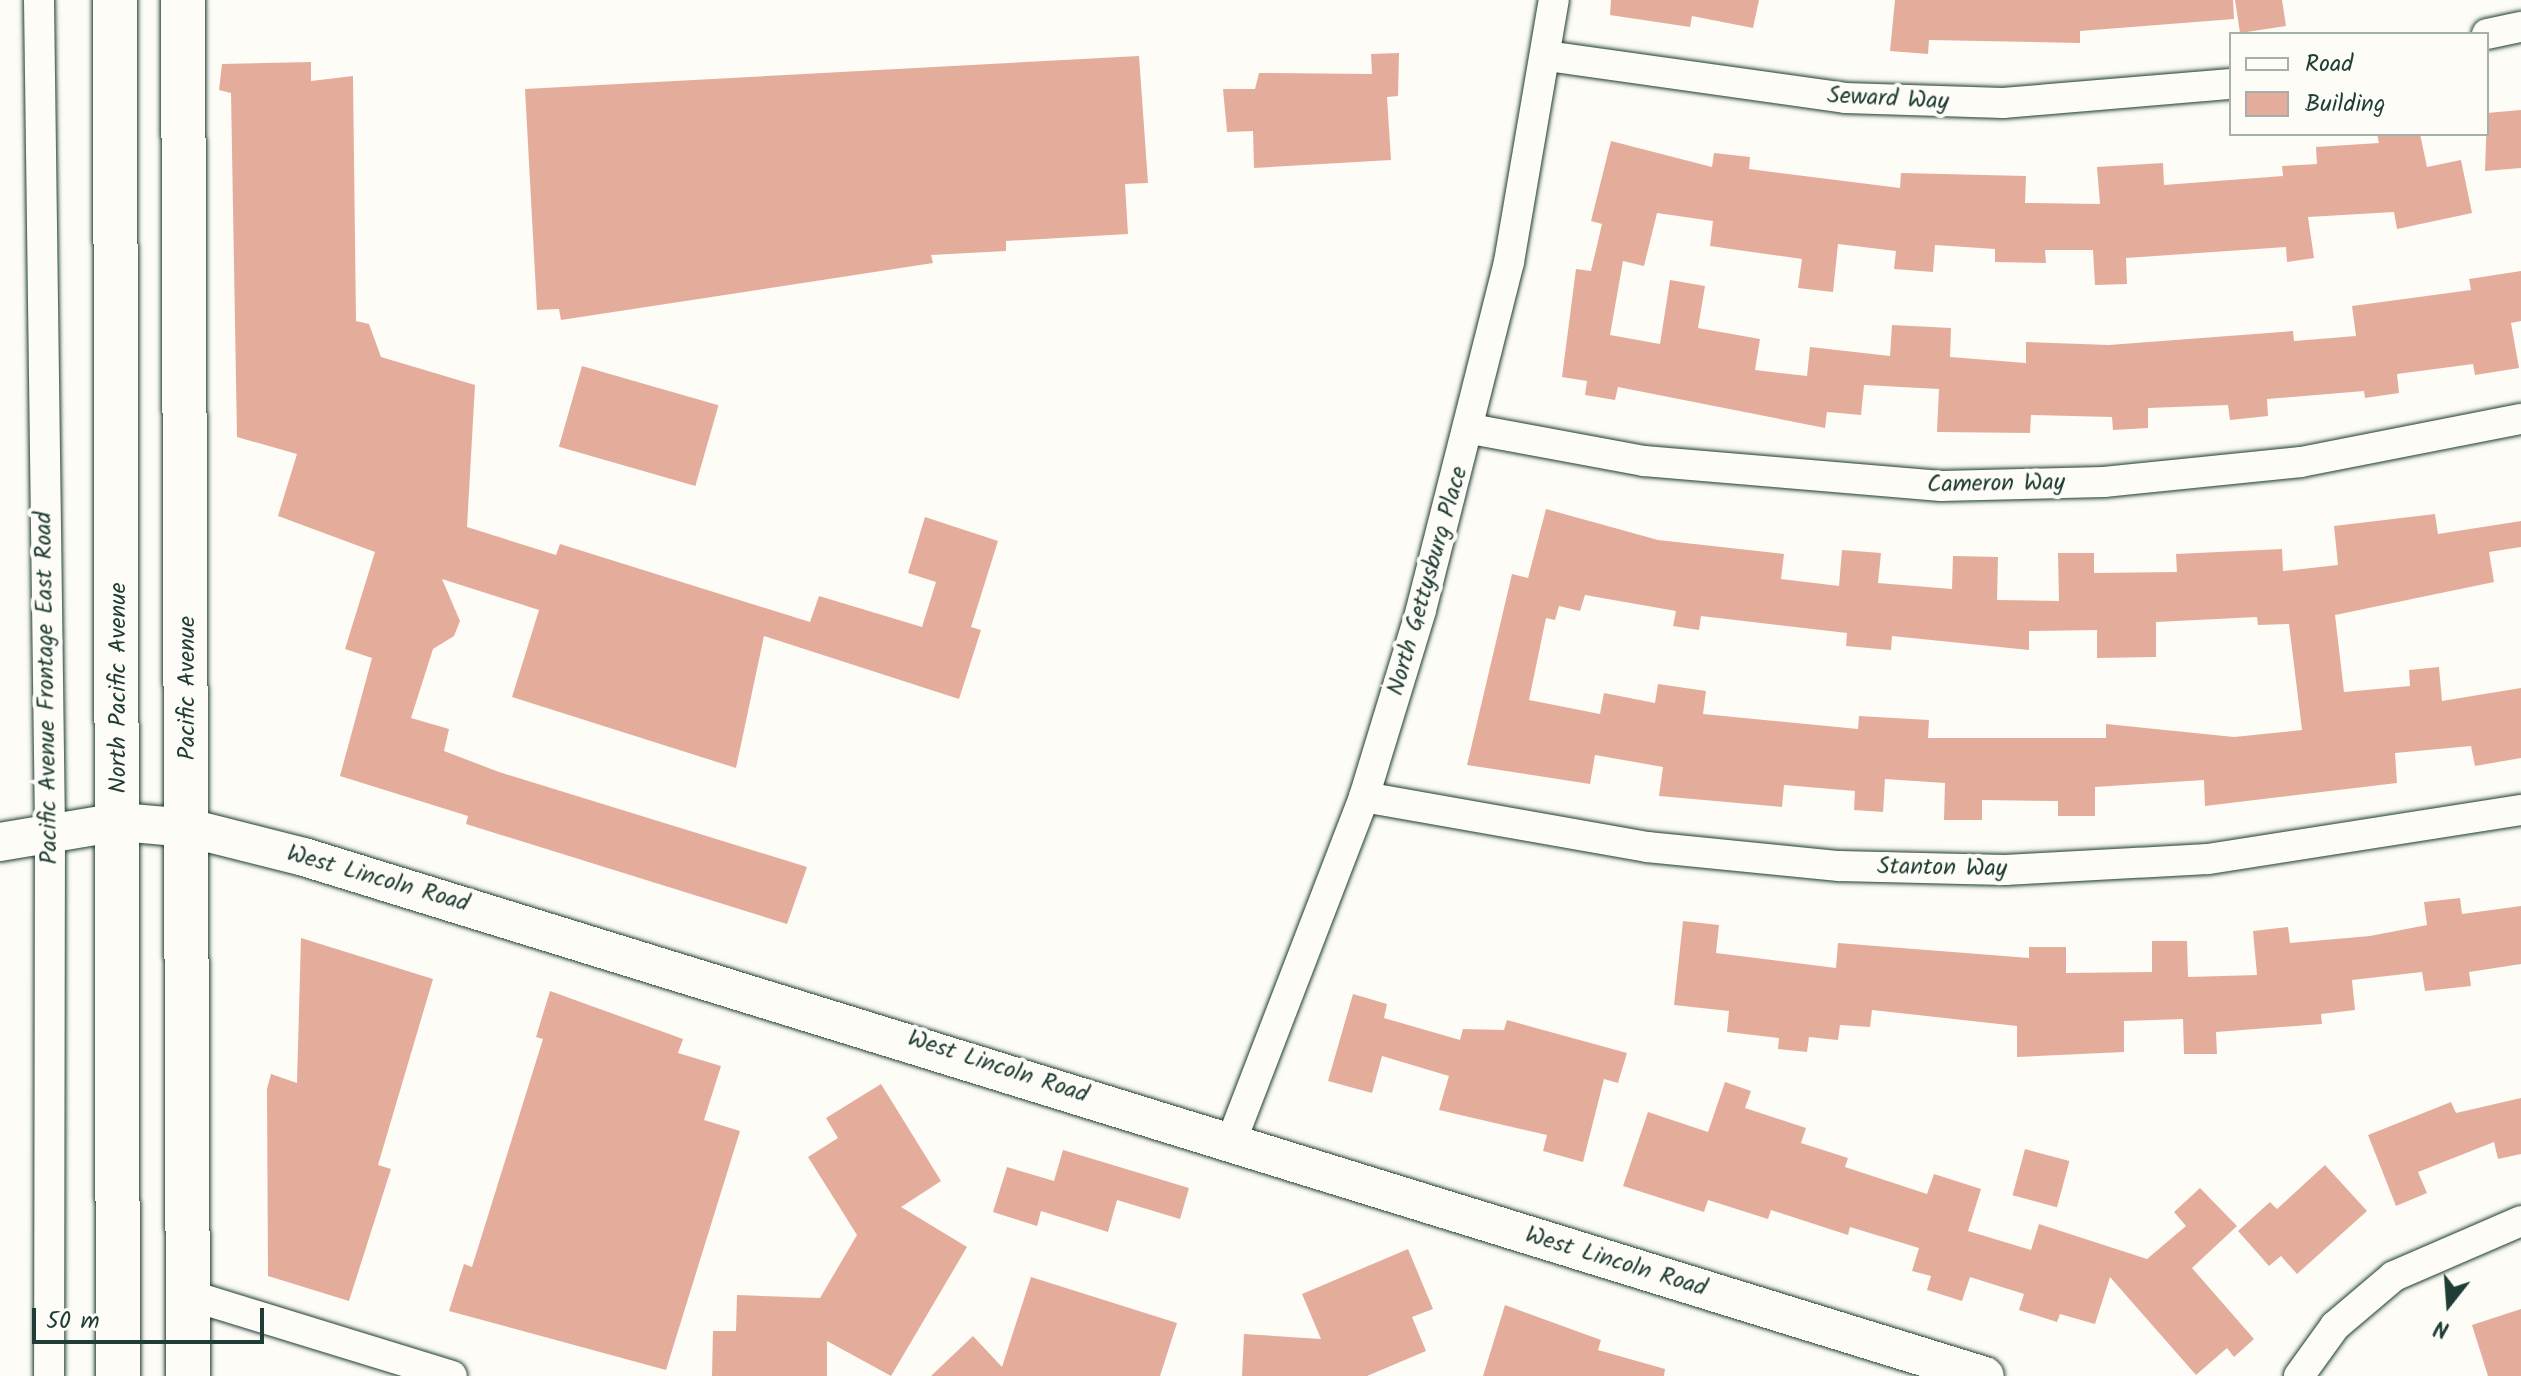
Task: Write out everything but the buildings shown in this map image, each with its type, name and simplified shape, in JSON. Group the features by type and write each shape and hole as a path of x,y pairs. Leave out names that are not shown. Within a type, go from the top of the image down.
{"main road":[{"name":"North Pacific Avenue","path":"115,0 120,822 118,1376"},
{"name":"Pacific Avenue","path":"183,0 189,828 188,1376"}],"street":[{"name":"Pacific Avenue Frontage East Road","path":"39,0 50,830 49,1376"},
{"name":"North Gettysburg Place","path":"1231,1142 1364,797 1471,429 1547,56 1554,0"},
{"path":"2489,34 2521,27"},
{"name":"Seward Way","path":"1547,56 1845,98 2003,103 2229,84"},
{"name":"Cameron Way","path":"1471,429 1644,461 1941,486 2104,482 2301,462 2521,419"},
{"name":"Stanton Way","path":"1364,797 1647,847 1839,866 2005,870 2208,859 2521,810"},
{"name":"West Lincoln Road","path":"0,842 50,830 120,822 189,828 447,899 1985,1376"},
{"path":"2299,1376 2335,1326 2394,1276 2521,1221"},
{"path":"189,1295 452,1376"}]}
